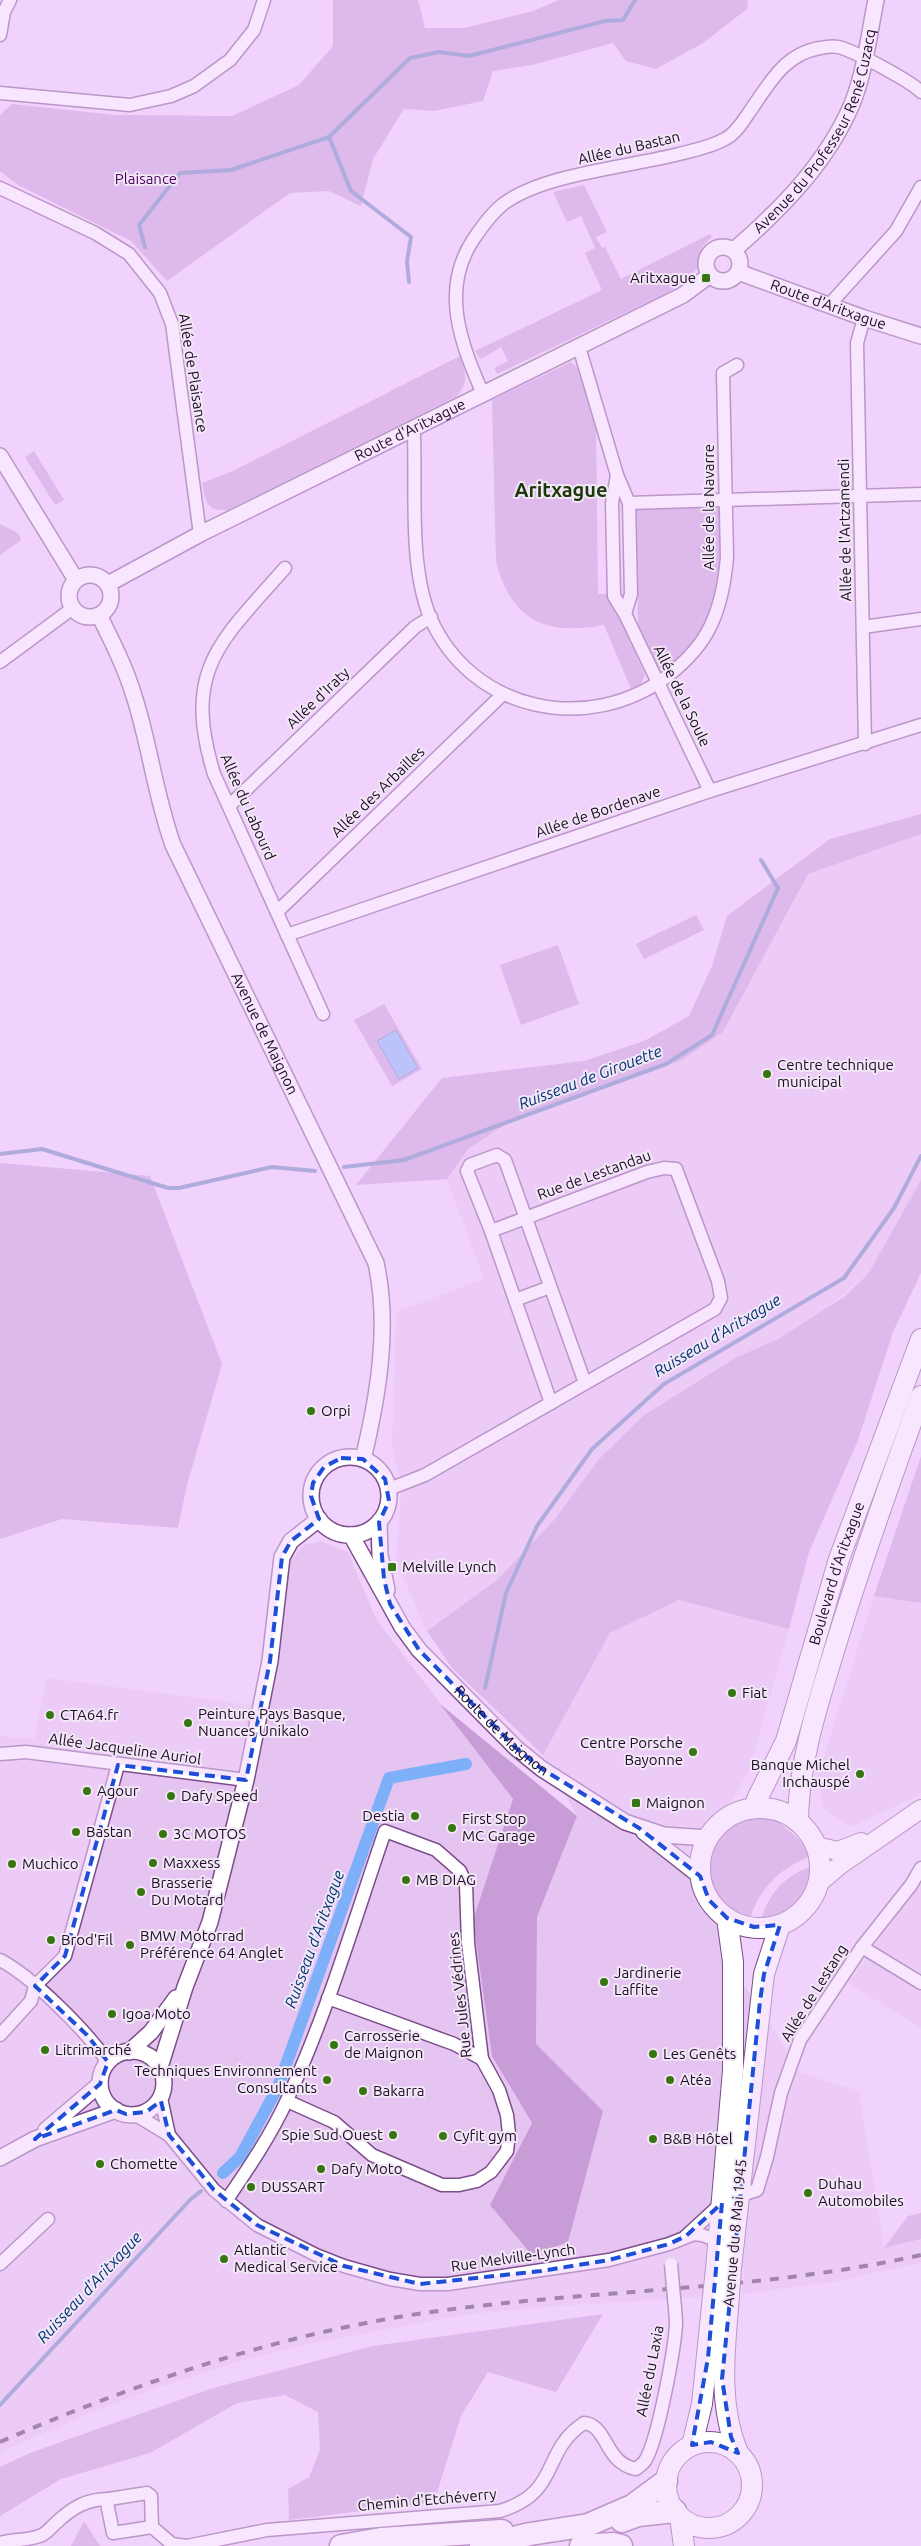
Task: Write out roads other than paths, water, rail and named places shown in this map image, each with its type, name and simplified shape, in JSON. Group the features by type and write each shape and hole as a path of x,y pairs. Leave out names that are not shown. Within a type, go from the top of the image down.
{"highway":[{"path":"481,2546 530,2534 588,2525 632,2506 666,2481"},
{"path":"553,2546 638,2515 678,2514"},
{"path":"341,2546 382,2540 502,2530 530,2534"},
{"path":"581,2546 613,2544 622,2546"}],"main road":[{"name":"Boulevard d'Aritxague","path":"756,1808 757,1799 786,1741 839,1559 921,1339"},
{"name":"Boulevard d'Aritxague","path":"798,1820 802,1768 816,1709 862,1561 921,1396"},
{"path":"756,1808 778,1811 798,1820 816,1846 820,1873 819,1883 811,1901 797,1915 780,1925 743,1926 727,1918 709,1900 700,1876 701,1856 708,1838 720,1823 730,1815 756,1808"},
{"path":"816,1846 838,1851 854,1847 917,1812"},
{"path":"819,1883 840,1865 917,1812"},
{"name":"Avenue du 8 Mai 1945","path":"724,2269 718,2241 730,2200 734,2020 733,1948 727,1918"},
{"name":"Avenue du 8 Mai 1945","path":"692,2445 702,2404 721,2296 730,2200 764,1974 780,1925"},
{"name":"Avenue du 8 Mai 1945","path":"721,2296 722,2379 731,2437 738,2453"},
{"path":"678,2514 700,2527 721,2526 730,2523 744,2510 752,2488 751,2474 746,2461 730,2447 711,2442 692,2445 674,2460 666,2481 670,2502 678,2514 684,2529 684,2546"},
{"path":"712,2546 721,2526"}],"street":[{"path":"0,35 4,12 10,0"},
{"path":"0,93 130,105 171,96 194,86 230,60 254,30 264,0"},
{"name":"Avenue du Professeur René Cuzacq","path":"734,250 783,205 841,128 852,101 864,59 876,0"},
{"name":"Allée du Bastan","path":"483,394 459,335 454,297 458,271 467,249 479,230 501,206 521,193 549,184 594,172 659,159 721,141 740,126 784,63 803,51 838,47 864,59 921,92"},
{"path":"830,304 896,231 921,187"},
{"name":"Allée de Plaisance","path":"0,188 95,233 129,254 160,293 172,324 199,527 202,533"},
{"path":"724,247 734,250 739,258 738,272 725,281 710,275 706,263 710,252 724,247"},
{"name":"Route d'Aritxague","path":"738,272 864,318 921,336"},
{"name":"Route d'Aritxague","path":"108,584 202,533 683,295 710,275"},
{"name":"Allée de l'Artzamendi","path":"864,318 857,343 865,744"},
{"name":"Allée de la Soule","path":"579,347 617,475 629,503 631,594 625,614"},
{"name":"Allée de la Navarre","path":"412,429 414,436 418,562 421,589 431,617 453,654 502,695 549,708 581,710 600,707 627,699 658,683 682,664 710,627 725,583 727,557 723,373 737,365"},
{"path":"0,456 76,580"},
{"name":"Allée de la Soule","path":"617,475 612,502 614,596 625,614 710,792"},
{"path":"629,503 921,494"},
{"name":"Allée du Labourd","path":"286,568 227,634 214,655 206,678 201,713 203,735 214,774 230,805 323,1014"},
{"path":"92,575 99,576 108,584 111,591 110,605 99,615 82,616 73,608 70,590 76,580 92,575"},
{"path":"0,662 73,608"},
{"name":"Avenue de Maignon","path":"99,615 134,695 146,736 154,782 173,844 376,1263 382,1303 378,1384 376,1404 363,1459"},
{"name":"Allée d'Iraty","path":"230,805 415,626 431,617"},
{"path":"863,627 921,619"},
{"name":"Allée des Arbailles","path":"277,912 502,695"},
{"name":"Allée de Bordenave","path":"287,935 710,792 921,725"},
{"name":"Rue de Lestandau","path":"551,1403 490,1231 466,1171 470,1165 497,1155 505,1160 585,1384"},
{"name":"Rue de Lestandau","path":"389,1489 426,1475 585,1384 714,1309 721,1298 718,1281 683,1181 676,1169 664,1168 490,1231"},
{"path":"515,1300 550,1287"},
{"path":"341,1458 363,1459 380,1470 389,1489 387,1507 379,1522 371,1529 351,1535 333,1531 319,1519 313,1508 311,1496 319,1472 331,1462 341,1458"},
{"path":"160,2068 185,1987 210,1922 246,1780 270,1661 282,1557 291,1541 319,1519"},
{"name":"Route de Maignon","path":"379,1522 380,1555 390,1604"},
{"name":"Route de Maignon","path":"351,1535 402,1627 419,1650 516,1748 558,1780 605,1810 639,1828 700,1876"},
{"name":"Allée Jacqueline Auriol","path":"0,1754 26,1752 246,1780"},
{"path":"0,2035 31,2001 35,1986 65,1956 118,1765"},
{"name":"Route de Maignon","path":"639,1828 664,1835 708,1838"},
{"name":"Rue Jules Védrines","path":"287,2100 334,2122 372,2155 442,2185 458,2185 477,2181 491,2172 507,2151 507,2115 499,2090 482,2059 468,1943 466,1884 460,1871 436,1850 385,1831 328,1998"},
{"name":"Allée de Lestang","path":"730,2200 757,2190 767,2157 780,2093 800,2040 862,1947 911,1885 921,1868"},
{"path":"862,1947 921,1983"},
{"path":"0,1960 35,1986 87,2035 108,2062"},
{"path":"129,2052 152,2032 185,1987"},
{"path":"226,2201 253,2162 287,2100 328,1998 454,2044 482,2059"},
{"path":"129,2052 147,2055 160,2068 164,2083 161,2098 169,2135 136,2115 116,2110 108,2103 100,2084 102,2072 108,2062 118,2055 129,2052"},
{"path":"35,2139 100,2084"},
{"path":"136,2115 154,2106 161,2098"},
{"path":"0,2158 35,2139 116,2110"},
{"name":"Rue Melville-Lynch","path":"169,2135 200,2174 226,2201 257,2225 344,2266 390,2279 420,2284 448,2284 609,2260 669,2244 686,2236 730,2200"},
{"path":"0,2264 48,2220"},
{"path":"686,2236 702,2235 718,2241"},
{"name":"Allée du Laxia","path":"636,2469 644,2462 650,2448 665,2392 674,2346 676,2323 669,2244"},
{"name":"Chemin d'Etchéverry","path":"152,2527 172,2544 186,2546 267,2530 506,2509 528,2499 544,2483 562,2442 584,2424 593,2424 598,2428 606,2447 617,2459 627,2467 636,2469"},
{"path":"0,2543 30,2539 44,2534 67,2512 81,2503 94,2499 108,2499 147,2493 151,2496 152,2527 113,2533 107,2503 108,2499"}],"water":[{"path":"396,1030 418,1068 399,1079 377,1041"}],"waterway":[{"path":"145,247 139,225 180,173 231,170 329,137 410,58 439,52 469,56 605,21 623,20 635,0"},
{"path":"329,137 351,191 411,237 407,261 409,282"},
{"name":"Ruisseau de Girouette","path":"344,1167 404,1160 666,1064 712,1035 778,888 761,860"},
{"name":"Ruisseau de Girouette","path":"0,1154 42,1149 168,1188 179,1188 272,1167 315,1171"},
{"name":"Ruisseau d'Aritxague","path":"485,1688 506,1593 537,1526 592,1449 664,1384 844,1278 894,1208 921,1156"},
{"name":"Ruisseau d'Aritxague","path":"223,2173 240,2157 278,2087 389,1778 466,1764"},
{"name":"Ruisseau d'Aritxague","path":"0,2405 190,2200 201,2191"}],"railway":[{"path":"0,2442 105,2399 211,2362 320,2333 375,2321 492,2304 799,2276 921,2255"}],"place":[{"name":"Aritxague","path":"706,278"},
{"name":"Centre technique municipal","path":"767,1074"},
{"name":"Orpi","path":"311,1411"},
{"name":"Melville Lynch","path":"392,1567"},
{"name":"Fiat","path":"732,1693"},
{"name":"CTA64.fr","path":"50,1715"},
{"name":"Peinture Pays Basque, Nuances Unikalo","path":"188,1723"},
{"name":"Centre Porsche Bayonne","path":"693,1752"},
{"name":"Banque Michel Inchauspé","path":"860,1774"},
{"name":"Agour","path":"87,1791"},
{"name":"Dafy Speed","path":"171,1796"},
{"name":"Maignon","path":"636,1803"},
{"name":"Destia","path":"415,1816"},
{"name":"First Stop MC Garage","path":"452,1828"},
{"name":"Bastan","path":"76,1832"},
{"name":"3C MOTOS","path":"163,1834"},
{"name":"Maxxess","path":"153,1863"},
{"name":"Muchico","path":"12,1864"},
{"name":"MB DIAG","path":"406,1880"},
{"name":"Brasserie Du Motard","path":"141,1892"},
{"name":"Brod'Fil","path":"51,1940"},
{"name":"BMW Motorrad Préférence 64 Anglet","path":"130,1945"},
{"name":"Jardinerie Laffite","path":"604,1982"},
{"name":"Igoa Moto","path":"112,2014"},
{"name":"Carrosserie de Maignon","path":"334,2045"},
{"name":"Litrimarché","path":"45,2050"},
{"name":"Les Genêts","path":"653,2054"},
{"name":"Techniques Environnement Consultants","path":"327,2080"},
{"name":"Atéa","path":"670,2080"},
{"name":"Bakarra","path":"363,2091"},
{"name":"Spie Sud Ouest","path":"393,2135"},
{"name":"Cyfit gym","path":"443,2136"},
{"name":"B&B Hôtel","path":"653,2139"},
{"name":"Chomette","path":"100,2164"},
{"name":"Dafy Moto","path":"321,2169"},
{"name":"DUSSART","path":"251,2187"},
{"name":"Duhau Automobiles","path":"808,2193"},
{"name":"Atlantic Medical Service","path":"224,2259"}],"district":[{"name":"Aritxague","path":"561,490"}],"park label":[{"name":"Plaisance","path":"146,179"}]}
